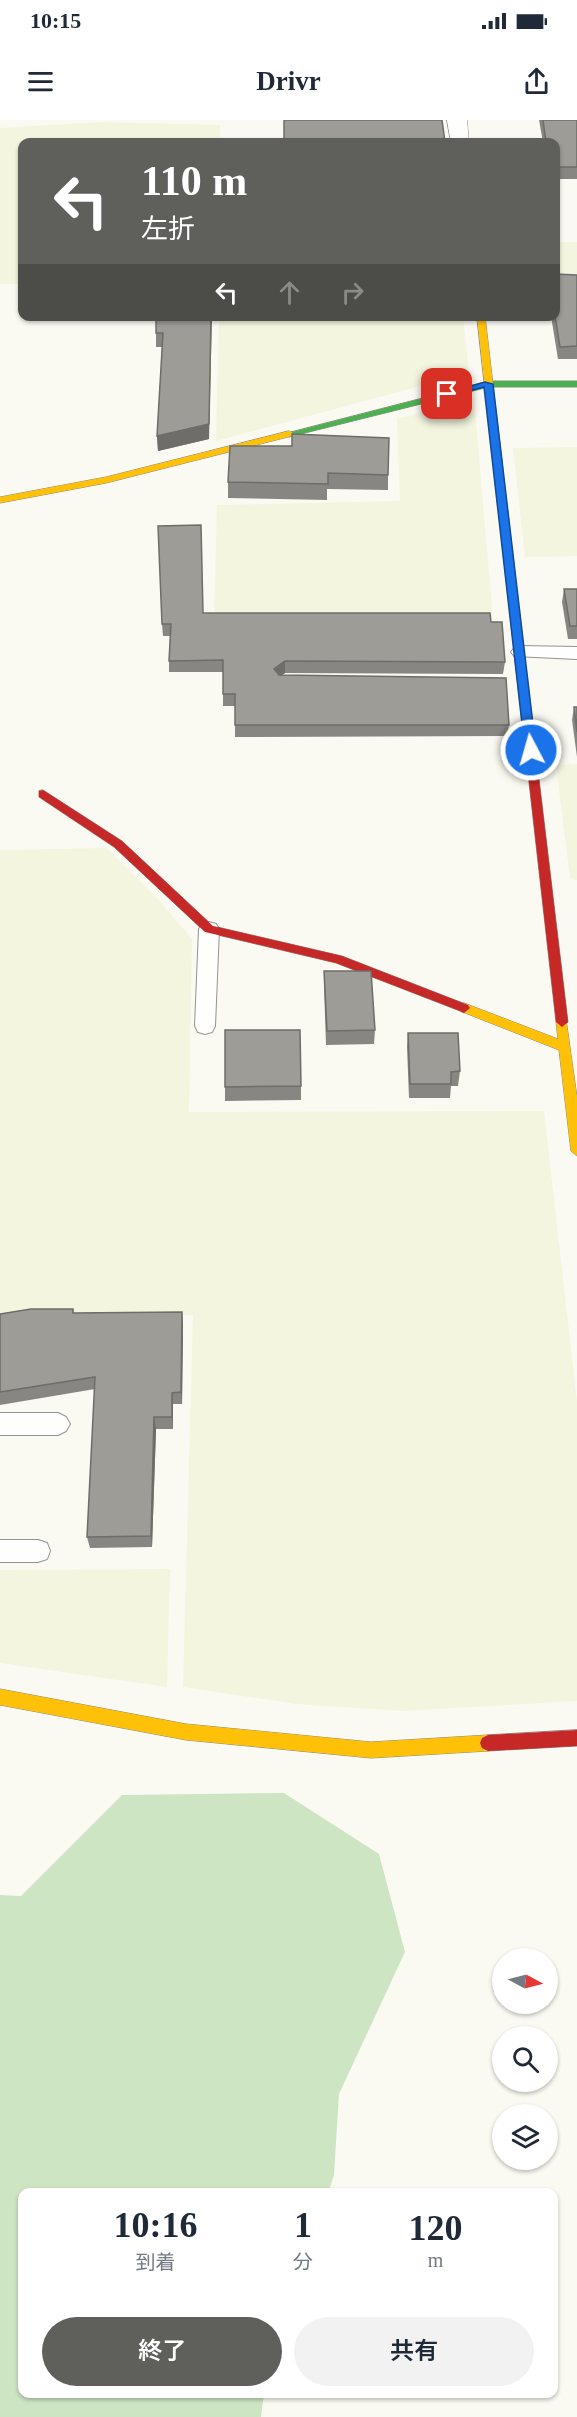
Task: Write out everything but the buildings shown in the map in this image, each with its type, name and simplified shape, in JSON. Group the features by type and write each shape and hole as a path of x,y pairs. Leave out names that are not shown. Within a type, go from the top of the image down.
{"street":[{"path":"457,120 459,138"},
{"path":"481,321 577,1151"},
{"path":"0,500 117,477 489,384 577,384"},
{"path":"43,794 118,844 209,929 338,959 565,1047"},
{"path":"0,1697 186,1732 371,1750 577,1738"}],"lane":[{"path":"520,652 577,653"},
{"path":"499,682 523,682"},
{"path":"205,1026 209,929"},
{"path":"0,1424 58,1424"},
{"path":"0,1551 38,1551"}],"green space":[{"path":"101,122 220,125 220,138 18,138 18,284 0,284 0,128"},
{"path":"560,242 577,242 577,284 560,284"},
{"path":"219,321 463,321 469,373 216,441"},
{"path":"474,398 493,620 214,619 217,505 400,501 397,419"},
{"path":"577,447 577,556 525,557 513,448"},
{"path":"577,764 577,880 570,878 556,765"},
{"path":"107,848 157,898 192,939 189,1112 544,1111 577,1402 577,1701 404,1711 297,1704 183,1687 193,1315 0,1313 0,850"},
{"path":"170,1569 167,1687 0,1663 0,1570"},
{"path":"284,1793 379,1854 405,1952 339,2094 334,2175 330,2188 18,2188 18,2398 263,2398 261,2417 0,2417 0,1895 21,1896 122,1795"}],"traffic: fast":[{"path":"289,434 489,384 577,384"}],"traffic: slow":[{"path":"482,321 527,720"},
{"path":"0,500 106,480 289,434"},
{"path":"464,1008 565,1047"},
{"path":"562,1022 577,1151"},
{"path":"0,1697 186,1732 371,1750 488,1743"}],"traffic: jam":[{"path":"527,720 562,1022"},
{"path":"43,794 118,844 209,929 338,959 464,1008"},
{"path":"488,1743 577,1738"}],"route":[{"path":"447,394 489,384 531,750"}]}
